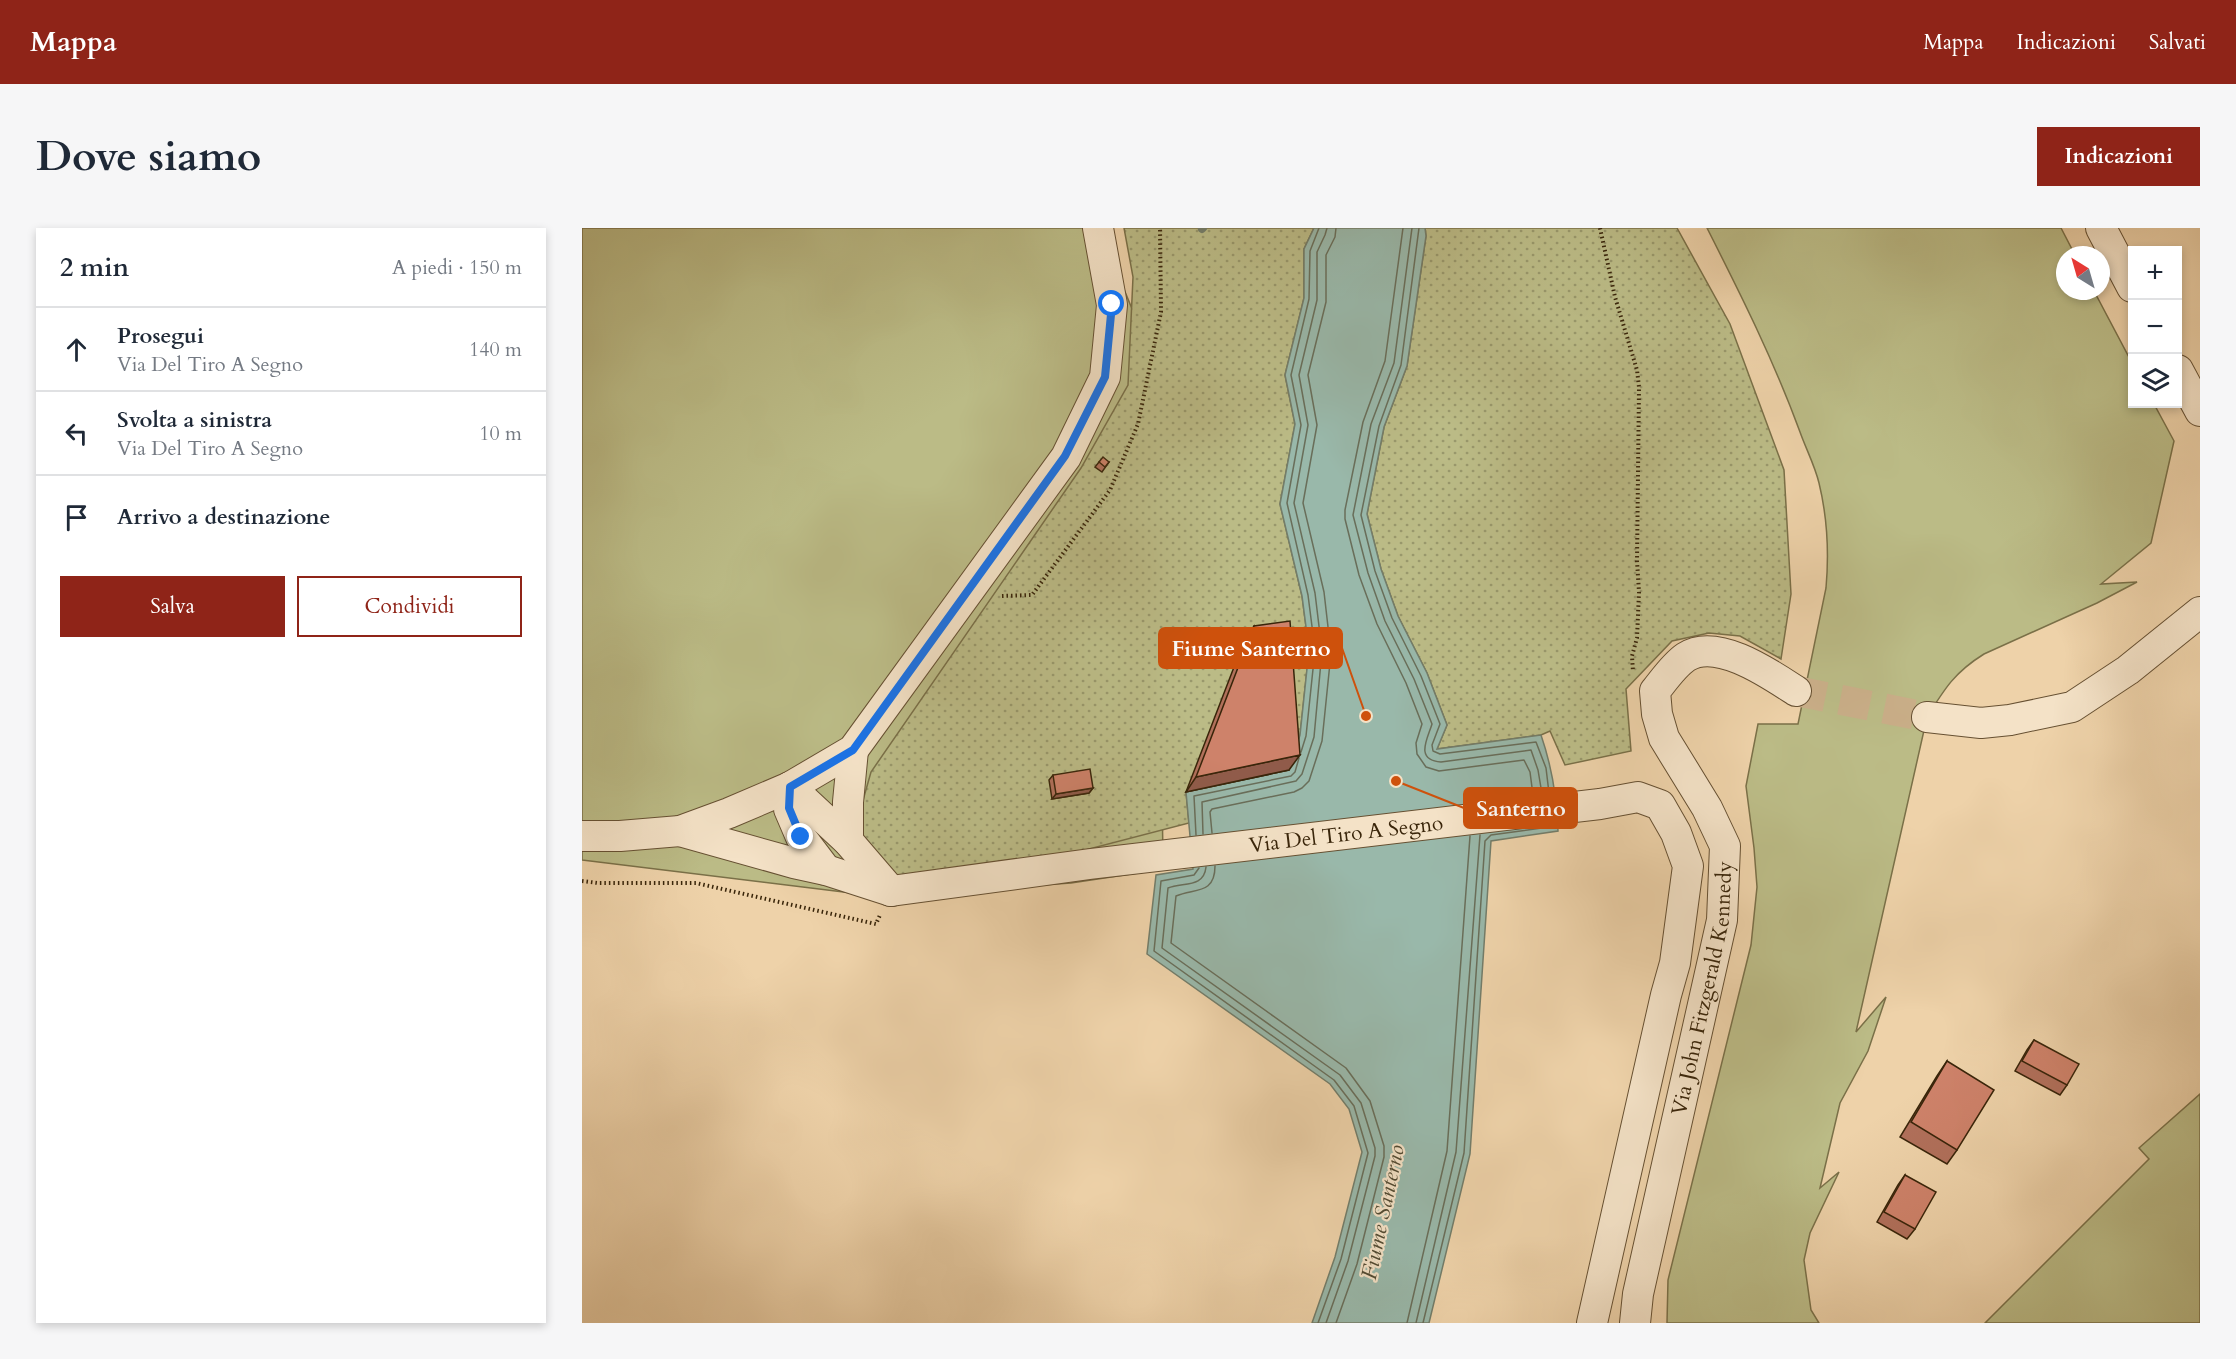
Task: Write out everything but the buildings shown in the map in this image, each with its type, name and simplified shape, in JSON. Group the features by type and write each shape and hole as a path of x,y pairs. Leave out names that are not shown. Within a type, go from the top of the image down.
{"street":[{"path":"582,836 620,836 680,831 790,787 853,750 1065,456 1105,377 1112,304 1098,228"},
{"path":"2100,228 2128,278"},
{"path":"2182,377 2200,411"},
{"path":"1927,717 1981,723 2010,720 2072,707 2128,670 2200,612"},
{"name":"Via John Fitzgerald Kennedy","path":"1635,1323 1638,1294 1722,920 1725,846 1707,808 1664,738 1657,714 1655,691 1687,656 1715,650 1759,667 1796,691"},
{"path":"848,841 848,802 853,750"},
{"path":"790,787 848,841 891,891"},
{"path":"790,787 789,808 801,837 826,870"},
{"name":"Via Del Tiro A Segno","path":"680,831 826,870 891,891 1090,864 1574,807 1638,797 1660,805 1676,833 1688,866 1675,963 1592,1323"}],"path":[{"path":"992,596 1032,595 1110,490 1138,424 1161,312 1160,228"},
{"path":"1600,228 1615,297 1637,370 1639,387 1637,561 1639,592 1637,638 1632,656 1633,679"},
{"path":"582,881 696,883 876,924 891,891"}],"green space":[{"path":"582,228 1101,228 1104,241 1166,391 1163,856 1151,871 1071,883 876,896 582,860"},
{"path":"1124,228 1314,228 1304,249 1304,298 1285,375 1295,424 1280,504 1302,596 1309,650 1300,735 1289,770 1186,792 1189,823 985,876 902,887 868,861 858,818 871,772 1081,468 1128,385 1133,277"},
{"path":"1425,228 1677,228 1730,324 1784,470 1791,594 1781,659 1740,636 1709,633 1672,641 1626,689 1631,751 1565,765 1550,731 1541,735 1437,749 1447,725 1427,673 1398,616 1381,569 1367,514 1384,427 1407,366 1426,236"},
{"path":"1707,228 2061,228 2070,246 2056,246 2056,300 2099,300 2128,355 2128,408 2156,408 2174,441 2151,543 2101,584 2137,582 2097,603 1984,654 1965,667 1951,681 1927,717 1856,1032 1886,997 1868,1051 1840,1103 1820,1188 1839,1172 1810,1233 1804,1260 1811,1310 1819,1323 1667,1323 1668,1280 1751,945 1757,887 1746,786 1758,724 1798,724 1827,575 1826,522 1819,483 1790,406 1745,303"},
{"path":"2200,1094 2200,1323 1985,1323 2149,1159 2139,1148"}],"water":[{"path":"1314,228 1425,228 1426,236 1407,366 1384,427 1367,514 1381,569 1398,616 1427,673 1447,725 1437,749 1541,735 1551,770 1556,806 1558,831 1491,841 1470,1154 1429,1323 1312,1323 1335,1257 1362,1152 1349,1109 1330,1084 1147,954 1156,875 1193,869 1186,792 1289,770 1300,735 1309,650 1302,596 1280,504 1295,424 1285,375 1304,298 1304,249"}],"tunnel":[{"path":"1796,691 1927,717"}],"place":[{"name":"Fiume Santerno","path":"1366,716"},
{"name":"Santerno","path":"1396,781"}],"route":[{"path":"801,837 789,808 790,787 853,750 1065,456 1105,377 1112,304"}]}
